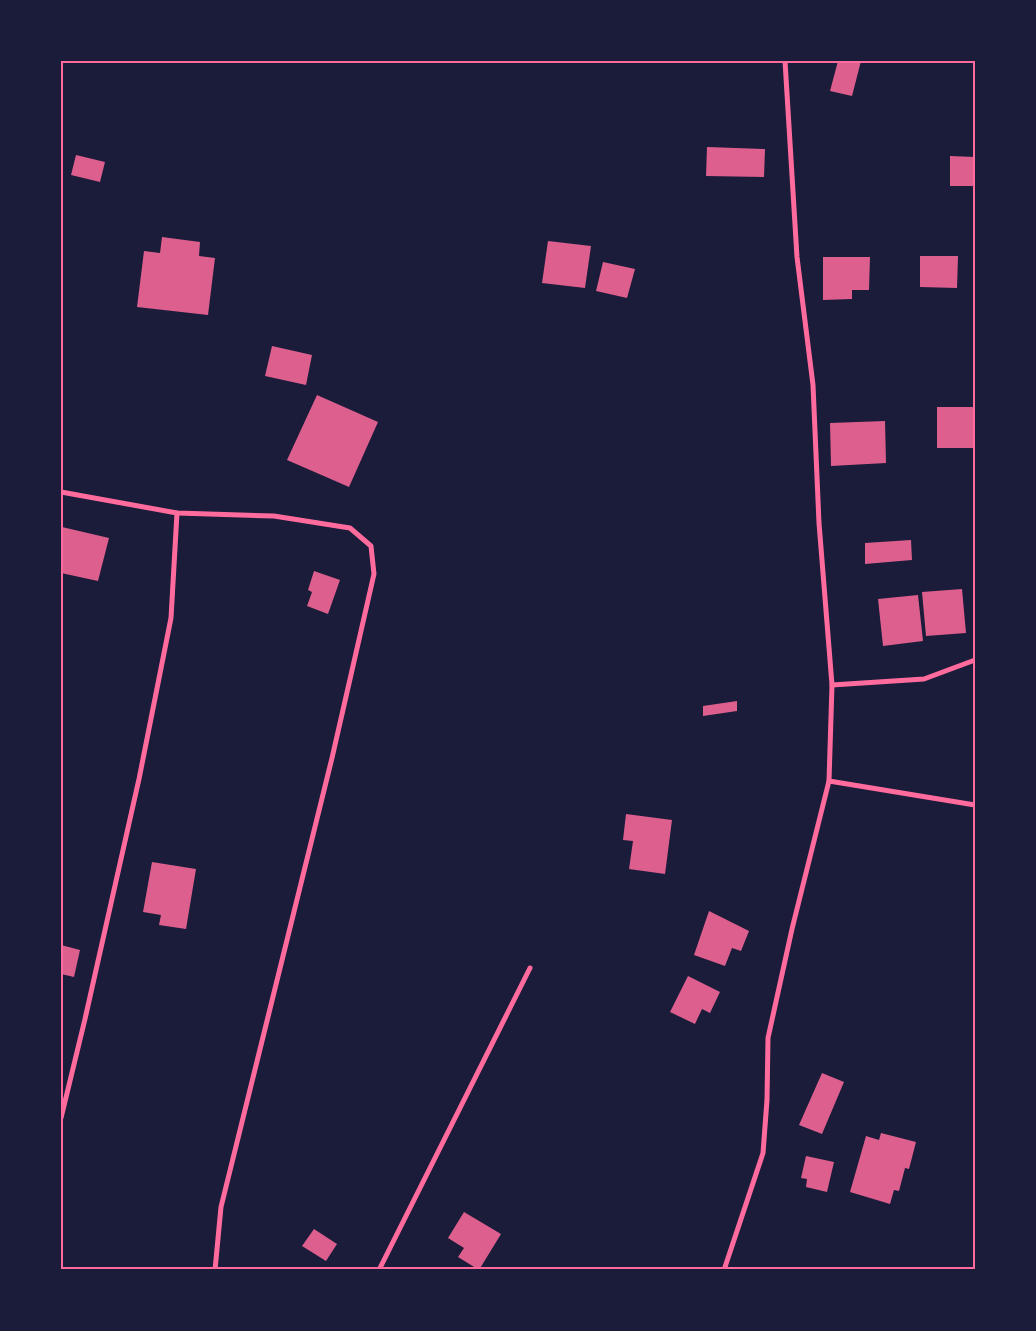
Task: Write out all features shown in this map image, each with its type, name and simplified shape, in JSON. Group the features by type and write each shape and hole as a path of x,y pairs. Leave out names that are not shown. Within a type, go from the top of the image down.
{"street":[{"path":"724,1270 763,1153 767,1100 768,1038 792,928 829,781 832,685 819,523 813,385 797,257 785,61"},
{"path":"61,492 177,513 274,516 350,528 371,546 374,574 332,758 221,1207 215,1270"},
{"path":"61,1118 139,779 171,618 177,513"},
{"path":"832,685 924,680 975,660"},
{"path":"829,781 975,805"},
{"path":"379,1270 530,968"}],"building":[{"path":"838,61 861,61 852,96 830,91"},
{"path":"707,147 765,149 764,177 706,176"},
{"path":"76,155 105,162 100,182 71,175"},
{"path":"950,156 975,157 975,186 950,186"},
{"path":"162,237 200,242 199,256 215,258 208,315 137,307 144,251 160,253"},
{"path":"548,241 591,246 585,288 542,283"},
{"path":"920,256 958,256 957,288 920,287"},
{"path":"823,257 870,257 869,290 852,290 852,299 823,300"},
{"path":"603,262 635,269 627,298 596,291"},
{"path":"272,346 312,355 306,385 265,376"},
{"path":"317,395 378,422 349,487 287,460"},
{"path":"937,407 975,407 975,448 937,448"},
{"path":"885,421 886,463 831,466 830,423"},
{"path":"62,527 109,538 98,581 61,573"},
{"path":"911,540 912,560 865,564 865,543"},
{"path":"314,571 340,580 328,614 307,606 312,592 308,590"},
{"path":"962,589 966,633 926,636 922,592"},
{"path":"918,595 923,641 883,646 878,599"},
{"path":"737,701 737,711 703,716 703,706"},
{"path":"626,814 672,820 665,874 629,869 633,841 623,840"},
{"path":"152,862 196,869 186,929 159,925 161,915 143,912"},
{"path":"709,911 749,931 741,951 732,948 725,966 694,955"},
{"path":"61,945 80,950 74,977 61,974"},
{"path":"688,976 720,992 710,1013 702,1009 695,1024 670,1012"},
{"path":"822,1073 844,1082 822,1134 799,1125"},
{"path":"881,1133 916,1142 909,1169 905,1168 899,1191 894,1190 890,1204 850,1192 866,1136 879,1140"},
{"path":"806,1156 834,1162 827,1192 806,1187 807,1179 801,1178"},
{"path":"464,1212 501,1234 479,1270 458,1257 464,1248 448,1238"},
{"path":"314,1229 337,1244 326,1261 302,1246"}]}
